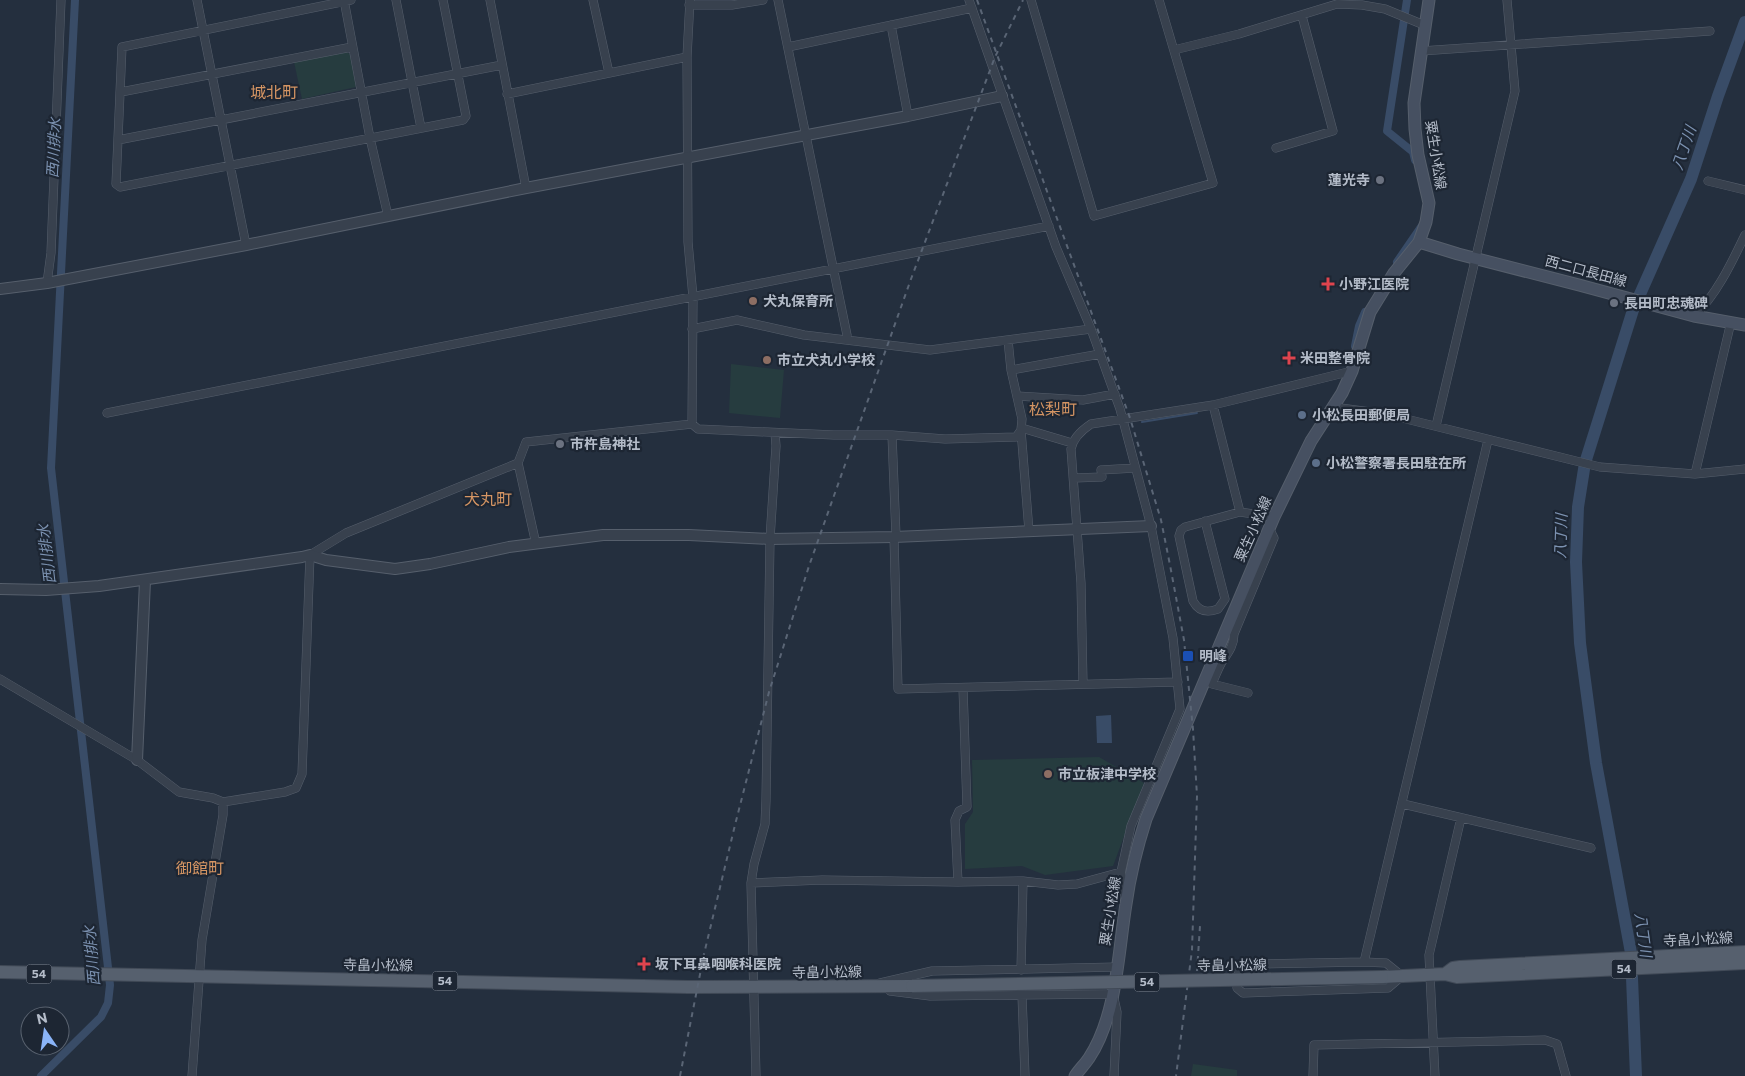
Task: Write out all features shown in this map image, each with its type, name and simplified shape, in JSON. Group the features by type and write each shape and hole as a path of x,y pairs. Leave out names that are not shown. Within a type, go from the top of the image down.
{"main road":[{"name":"粟生小松線","path":"1075,1076 1090,1058 1105,1023 1113,994 1126,902 1137,846 1146,819 1274,517 1311,442 1342,393 1352,371 1370,312 1394,273 1420,242 1429,203 1418,155 1414,103 1429,0"},
{"name":"西二口長田線","path":"1420,242 1694,316 1745,325"},
{"name":"寺畠小松線","path":"1695,960 1745,952"},
{"name":"寺畠小松線","path":"0,972 200,978 341,979 754,988 1382,977 1445,974 1453,968 1460,967 1552,966 1695,960 1745,963"}],"street":[{"path":"51,282 62,0"},
{"path":"197,0 246,245"},
{"path":"388,216 370,138 352,47 347,0 122,46 116,184 120,188 370,138 463,120 466,116 459,74 443,0"},
{"path":"396,0 421,128"},
{"path":"490,0 526,188"},
{"path":"593,0 609,73"},
{"path":"692,424 692,297 688,242 687,57 689,3 764,0"},
{"path":"778,0 848,335"},
{"path":"969,0 1056,247 1091,329 1115,394 1151,526 1173,638 1180,709 1131,826 1121,872 1126,902"},
{"path":"1031,0 1094,216 1213,183 1159,0"},
{"path":"1436,426 1515,90 1507,0"},
{"path":"1174,50 1302,16 1337,4 1362,5 1385,9 1424,25"},
{"path":"788,47 972,8"},
{"path":"1276,148 1333,131 1302,16"},
{"path":"891,25 908,116"},
{"path":"1421,52 1710,31"},
{"path":"121,92 212,76 352,47"},
{"path":"507,94 687,57"},
{"path":"118,140 502,65"},
{"path":"0,289 51,282 246,245 526,188 908,116 1002,96"},
{"path":"1708,181 1745,190"},
{"path":"107,412 1050,226"},
{"path":"1694,316 1728,269 1745,235"},
{"path":"692,329 737,320 804,335 930,350 1091,329"},
{"path":"1695,474 1731,322"},
{"path":"1008,340 1011,370 1022,419 1021,430 1029,531"},
{"path":"1011,370 1100,354"},
{"path":"1083,684 1081,583 1072,443 1082,430 1091,424 1213,405 1352,371"},
{"path":"1017,396 1083,400 1115,394"},
{"path":"1213,405 1240,512"},
{"path":"1333,406 1386,414 1600,466 1695,474 1745,469"},
{"path":"536,544 518,463 526,442 692,424 698,429 775,433 892,435 945,439 1016,437 1021,430 1025,429 1072,443"},
{"path":"756,1076 751,883 764,824 766,800 770,539 776,446 775,433"},
{"path":"892,435 898,689 1178,682"},
{"path":"1364,962 1488,440"},
{"path":"0,589 46,590 99,586 145,581 302,557 310,555 346,533 518,463"},
{"path":"1074,478 1102,477 1101,470 1136,468"},
{"path":"1205,521 1225,599 1218,608 1206,612 1200,610 1193,602 1179,536 1181,530 1185,527 1205,521 1240,512 1274,517"},
{"path":"310,555 326,560 395,569 430,564 509,547 603,535 689,535 770,539 1078,530 1151,526"},
{"path":"1248,692 1212,684 1234,642 1234,634 1274,538 1270,528"},
{"path":"0,679 137,760 180,792 213,798 223,802 285,792 296,788 302,774 310,555"},
{"path":"137,760 145,581"},
{"path":"958,882 955,820 959,811 967,807 963,688"},
{"path":"192,1076 202,940 224,816 223,802"},
{"path":"1403,804 1591,848"},
{"path":"1435,1076 1429,955 1461,818"},
{"path":"751,883 822,880 1023,881 1058,886 1077,884 1121,872"},
{"path":"1021,970 1023,881"},
{"path":"1364,962 1386,963 1402,976 1388,988 1243,993 1237,988 1239,969 1254,964 1364,962"},
{"path":"1114,1076 1117,1012 1113,994 930,996 881,990 875,986 883,981 932,972 1117,967"},
{"path":"1022,995 1025,1076"},
{"path":"1313,1076 1314,1045 1545,1040 1557,1044 1566,1076"}],"green space":[{"path":"346,52 350,54 356,87 302,99 294,62"},
{"path":"731,364 784,370 780,418 729,413"},
{"path":"1099,757 1144,783 1113,866 1045,875 1022,866 965,869 965,824 973,812 972,760"},
{"path":"1193,1064 1237,1070 1237,1076 1191,1076"}],"water":[{"path":"1111,715 1112,743 1097,743 1096,716"}],"waterway":[{"name":"西川排水","path":"41,1076 101,1017 108,1003 110,985 51,468 75,0"},
{"path":"1405,13 1407,0"},
{"path":"1404,20 1387,131 1413,152 1415,160"},
{"name":"八丁川","path":"1636,1076 1631,953 1596,763 1580,643 1576,562 1578,507 1585,463 1633,310 1691,179 1745,22"},
{"path":"1397,262 1421,227"},
{"path":"1355,346 1359,326 1365,312"},
{"path":"1142,422 1197,413"}],"railway":[{"path":"977,0 1130,418 1161,520 1184,640 1193,729 1197,796 1192,950 1176,1076"},
{"path":"680,1076 704,954 735,825 769,692 809,566 911,279 995,57 1023,0"},
{"path":"1197,971 1200,926"}],"place":[{"name":"蓮光寺","path":"1380,180"},
{"name":"小野江医院","path":"1328,284"},
{"name":"犬丸保育所","path":"753,301"},
{"name":"長田町忠魂碑","path":"1614,303"},
{"name":"米田整骨院","path":"1289,358"},
{"name":"市立犬丸小学校","path":"767,360"},
{"name":"小松長田郵便局","path":"1302,415"},
{"name":"市杵島神社","path":"560,444"},
{"name":"小松警察署長田駐在所","path":"1316,463"},
{"name":"明峰","path":"1188,656"},
{"name":"市立板津中学校","path":"1048,774"},
{"name":"坂下耳鼻咽喉科医院","path":"644,964"}],"district":[{"name":"城北町","path":"274,92"},
{"name":"松梨町","path":"1053,409"},
{"name":"犬丸町","path":"488,499"},
{"name":"御館町","path":"200,868"}]}
